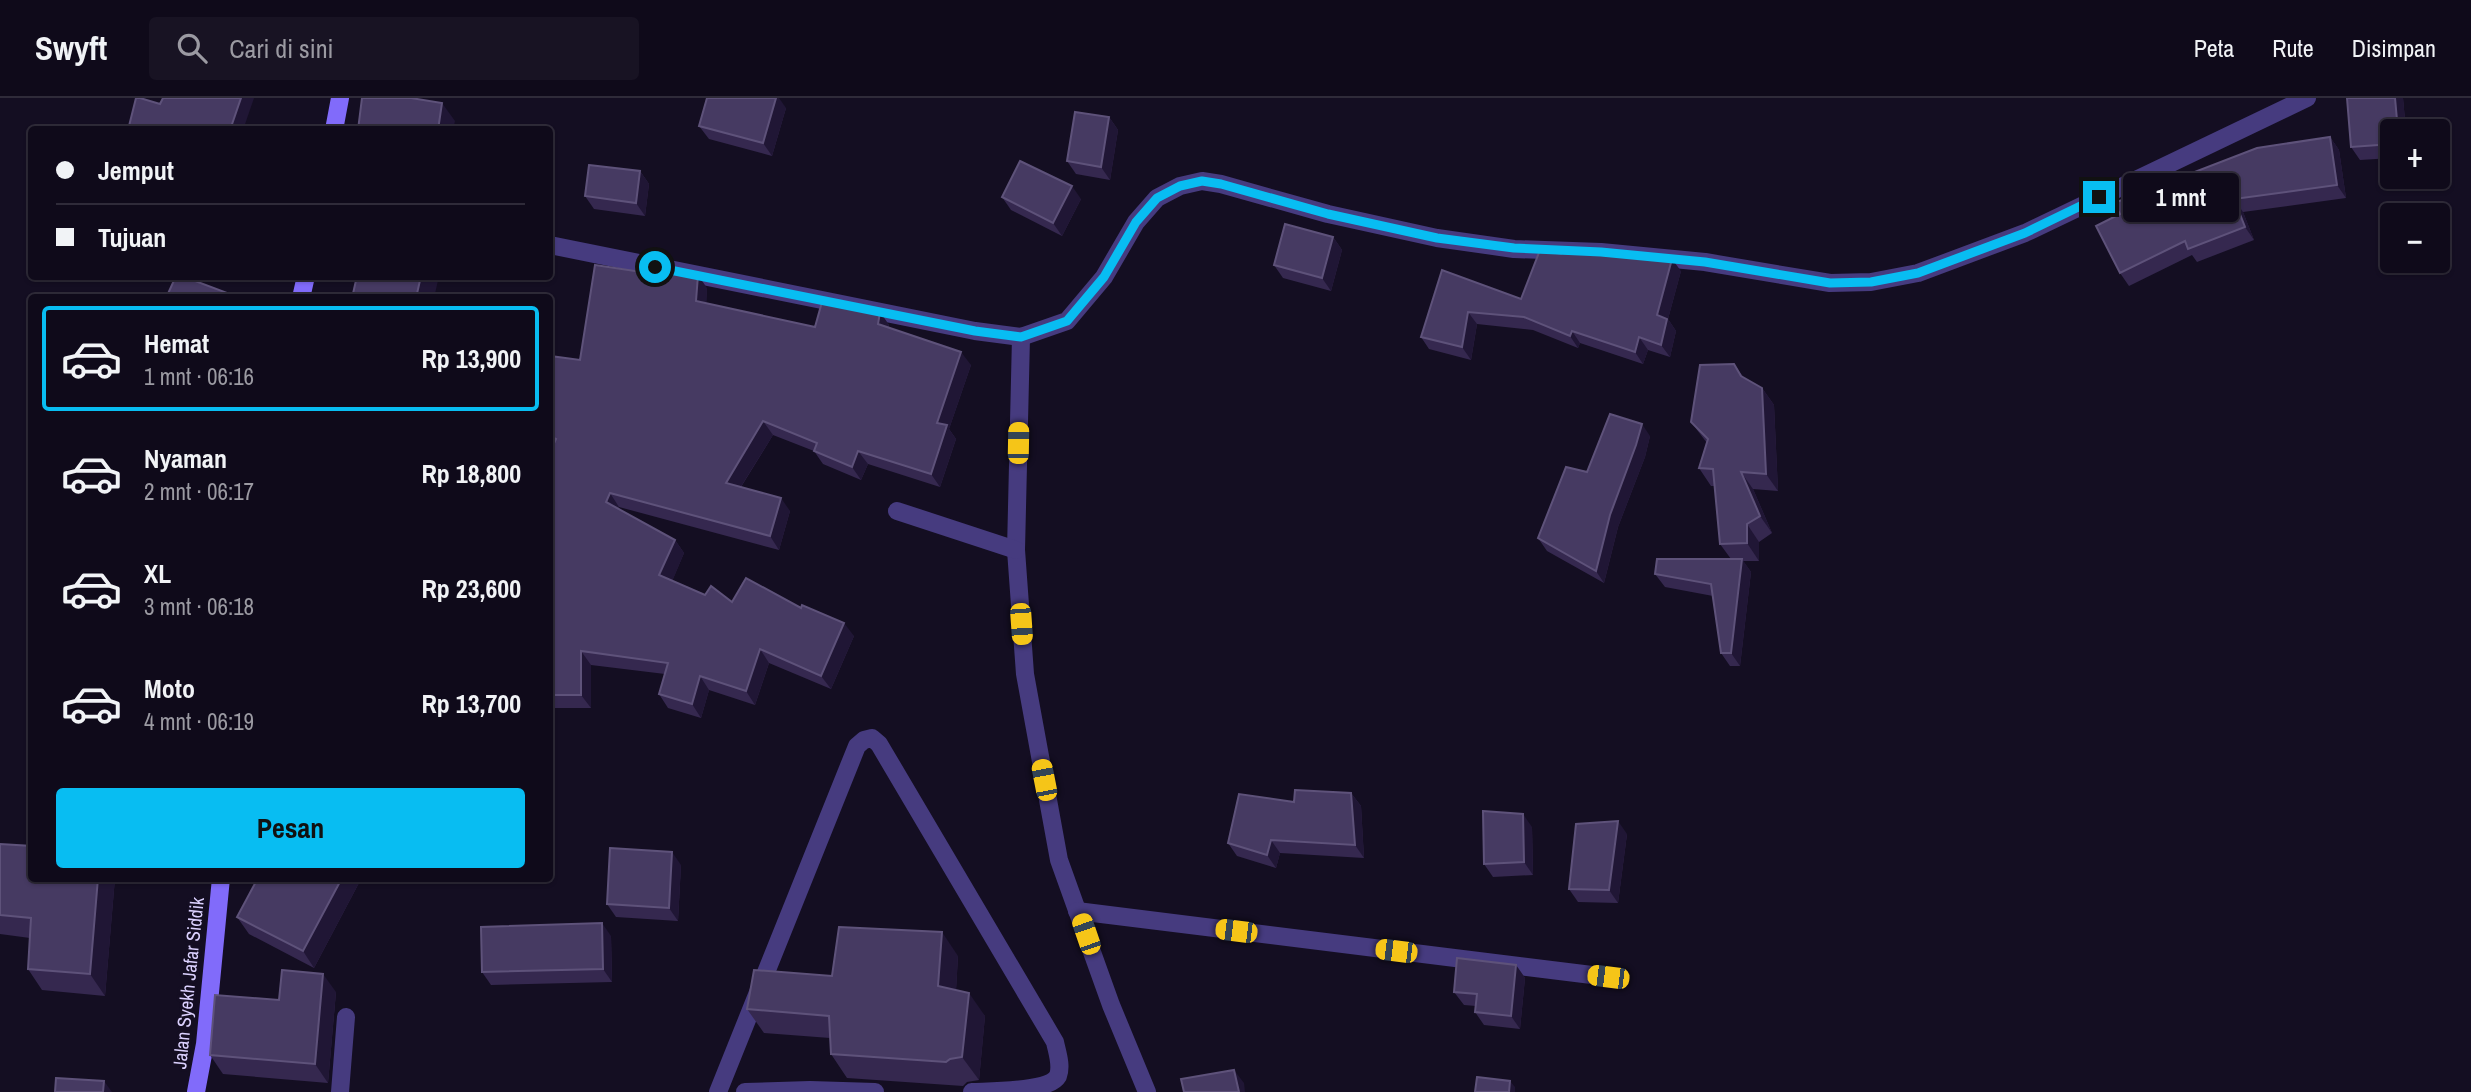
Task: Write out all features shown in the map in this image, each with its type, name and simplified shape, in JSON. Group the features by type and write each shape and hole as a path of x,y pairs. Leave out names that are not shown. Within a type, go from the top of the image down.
{"main road":[{"path":"335,126 340,98"},
{"name":"Jalan Syekh Jafar Siddik","path":"196,1092 205,1044 221,882"}],"street":[{"path":"553,246 975,331 1021,337 1067,321 1104,277 1136,222 1157,198 1180,186 1202,181 1328,214 1437,238 1514,248 1601,252 1705,262 1830,283 1871,282 1918,273 2025,233 2307,98"},
{"path":"1021,337 1016,550 1025,674 1059,860 1111,1005 1147,1092"},
{"path":"897,511 1016,550"},
{"path":"718,1092 857,746 872,738 879,744 1055,1042 1059,1061 1058,1075 1052,1084 1030,1090 972,1092"},
{"path":"1077,911 1608,977"},
{"path":"340,1092 346,1017"},
{"path":"745,1092 874,1092"}],"building":[{"path":"136,98 160,104 163,98 241,98 231,126 129,126"},
{"path":"362,98 411,98 442,103 439,126 358,126"},
{"path":"707,98 776,98 763,143 699,126"},
{"path":"2347,98 2395,98 2397,119 2380,119 2380,145 2351,147"},
{"path":"1075,112 1109,117 1101,167 1067,161"},
{"path":"2330,137 2337,185 2234,199 2245,227 2188,249 2185,241 2120,273 2096,226 2120,214 2114,203 2257,148"},
{"path":"1020,161 1072,186 1053,223 1002,197"},
{"path":"589,165 640,171 636,203 585,196"},
{"path":"1285,224 1333,237 1322,278 1274,265"},
{"path":"1540,250 1561,254 1566,250 1672,259 1657,315 1667,319 1661,345 1639,337 1635,352 1572,331 1570,336 1524,317 1468,312 1462,347 1421,337 1442,270 1521,299"},
{"path":"595,265 661,275 664,268 698,275 696,301 815,327 822,302 880,312 878,324 961,352 937,423 947,425 931,474 858,451 852,467 814,451 817,443 763,421 726,483 781,498 770,536 610,493 606,502 675,540 659,575 705,595 711,586 732,602 746,578 801,608 802,605 844,623 821,676 760,649 746,691 700,676 692,704 659,694 668,663 581,651 581,695 553,695 553,446 556,439 553,438 553,356 580,360"},
{"path":"174,280 193,280 230,294 168,294"},
{"path":"356,280 420,280 417,294 353,294"},
{"path":"1734,364 1741,376 1762,388 1766,474 1741,472 1760,516 1747,524 1747,543 1720,544 1713,469 1699,468 1708,439 1691,422 1700,365"},
{"path":"1610,414 1642,424 1610,515 1596,571 1538,538 1566,467 1587,472"},
{"path":"1657,559 1742,559 1731,653 1721,653 1711,584 1655,574"},
{"path":"1295,790 1351,793 1355,845 1271,840 1267,855 1228,843 1239,794 1294,802"},
{"path":"1483,811 1523,814 1524,862 1484,864"},
{"path":"1618,821 1609,890 1569,889 1576,824"},
{"path":"0,844 28,846 28,882 98,882 90,974 28,969 31,918 0,915"},
{"path":"610,848 672,852 669,908 607,904"},
{"path":"256,882 340,882 303,951 237,917"},
{"path":"602,923 603,969 482,972 481,927"},
{"path":"839,927 942,932 938,986 969,993 962,1057 946,1062 831,1054 829,1016 747,1009 754,970 832,976"},
{"path":"1457,958 1516,965 1511,1016 1475,1012 1477,994 1454,992"},
{"path":"282,970 323,974 315,1064 210,1055 215,995 279,1000"},
{"path":"1234,1070 1239,1092 1184,1092 1181,1079"},
{"path":"1477,1077 1510,1081 1509,1092 1475,1092"},
{"path":"56,1078 104,1081 103,1092 55,1092"}],"route":[{"path":"655,267 975,331 1021,337 1067,321 1104,277 1136,222 1157,198 1180,186 1202,181 1328,214 1437,238 1514,248 1601,252 1705,262 1830,283 1871,282 1918,273 2025,233 2099,197"}]}
